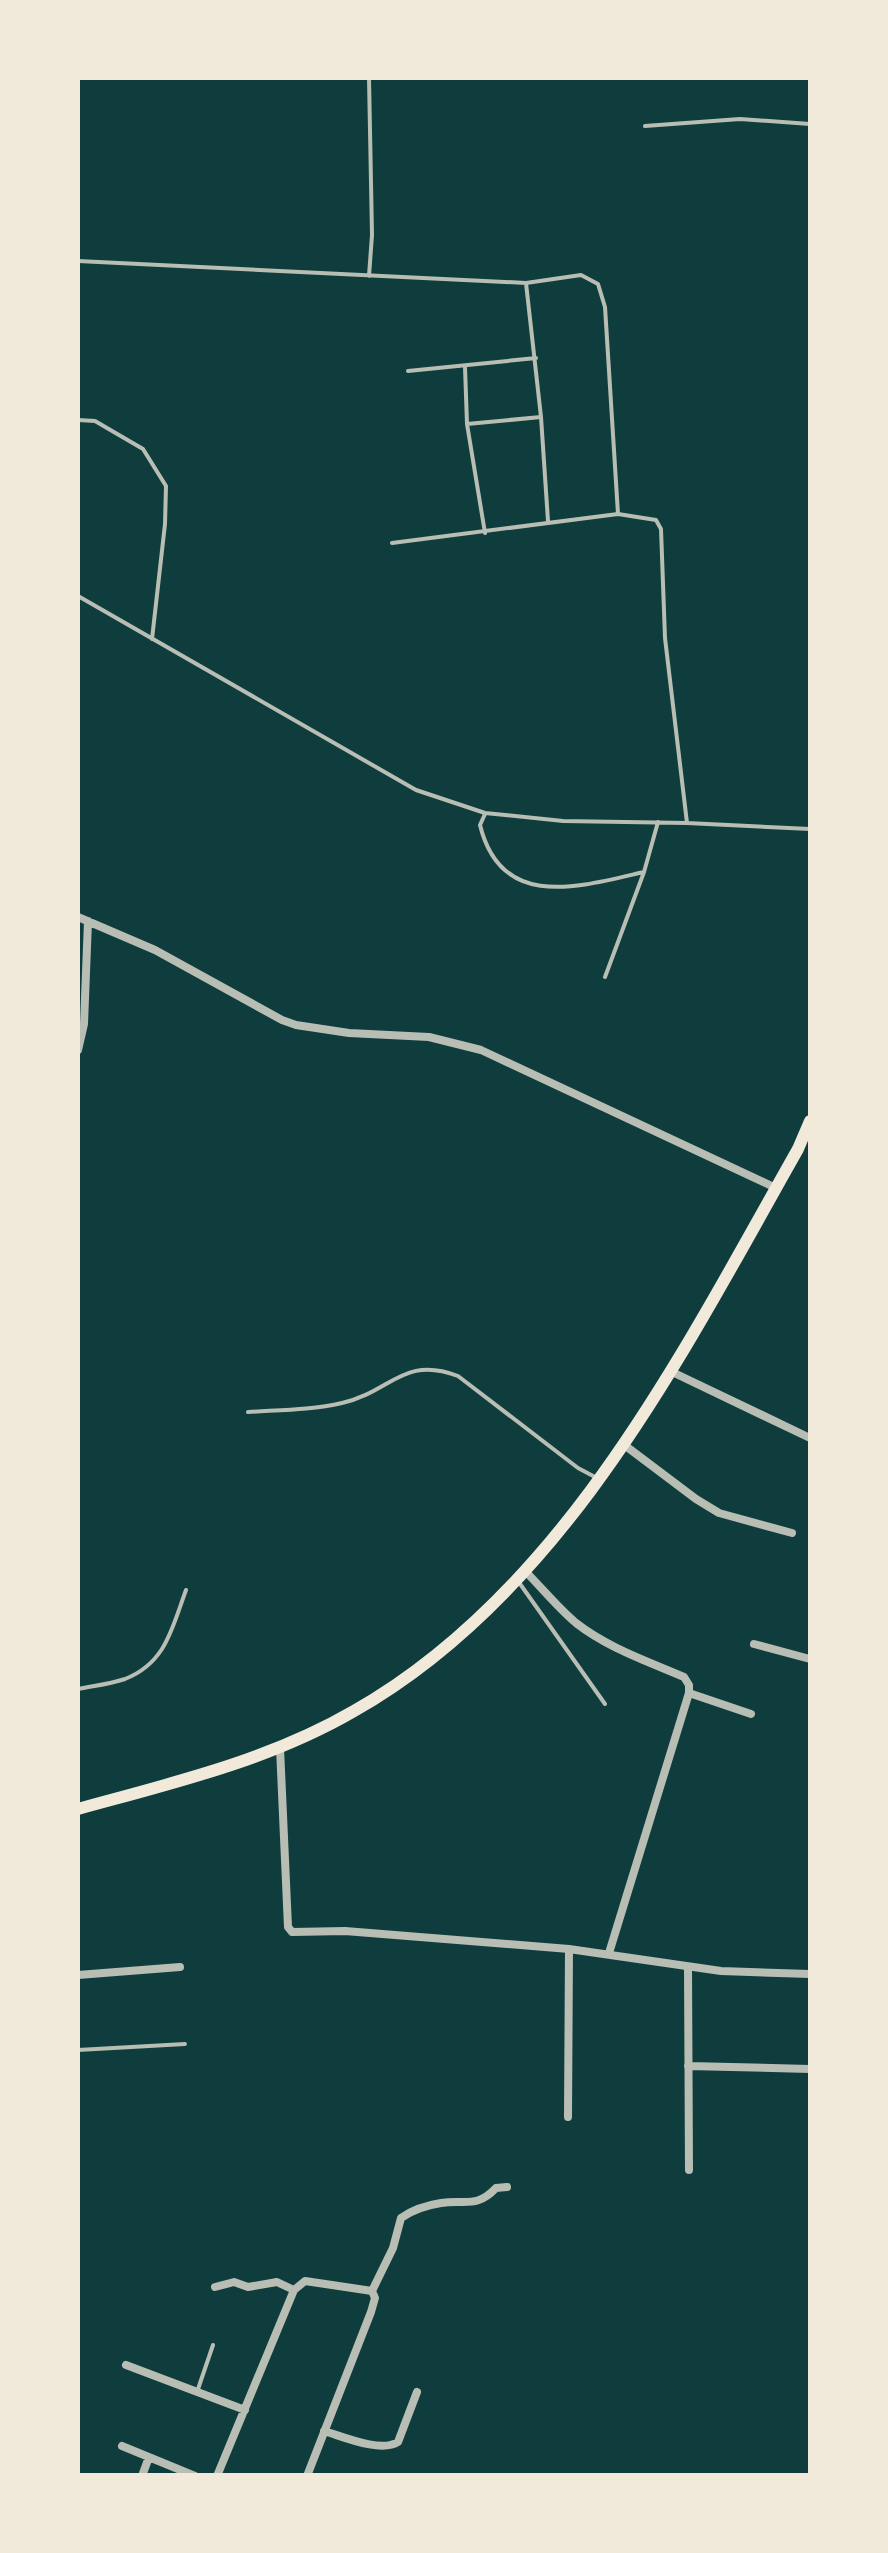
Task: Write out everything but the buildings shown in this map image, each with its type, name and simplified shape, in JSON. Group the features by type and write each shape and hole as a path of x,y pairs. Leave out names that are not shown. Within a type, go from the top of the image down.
{"main road":[{"path":"78,1810 212,1773 280,1748 354,1712 448,1648 521,1576 600,1480 670,1372 776,1188 804,1152 810,1122"}],"street":[{"path":"78,916 155,950 282,1020 349,1033 429,1037 481,1050 776,1188"},
{"path":"78,1050 84,1024 88,921"},
{"path":"670,1372 810,1438"},
{"path":"623,1444 719,1513 792,1534"},
{"path":"521,1576 574,1621 618,1649 684,1676 689,1685 609,1954"},
{"path":"754,1644 810,1659"},
{"path":"689,1693 751,1714"},
{"path":"280,1748 288,1927 292,1932 344,1931 569,1948 740,1972 810,1974"},
{"path":"568,2117 569,1948"},
{"path":"78,1975 180,1966"},
{"path":"688,1966 689,2170"},
{"path":"688,2066 810,2069"},
{"path":"306,2476 372,2312 372,2290 393,2248 401,2218 443,2202 473,2202 496,2188 507,2188"},
{"path":"218,2476 294,2290 304,2281 372,2290"},
{"path":"215,2287 234,2282 248,2287 276,2282 294,2290"},
{"path":"126,2365 245,2410"},
{"path":"324,2432 380,2447 391,2446 398,2442 416,2392"},
{"path":"122,2446 195,2476"},
{"path":"142,2476 149,2458"}],"lane":[{"path":"368,78 372,235 369,276"},
{"path":"644,126 740,119 810,124"},
{"path":"78,261 526,283 581,275 598,284 606,307 618,514"},
{"path":"526,283 542,418 548,522"},
{"path":"408,371 536,358"},
{"path":"464,367 467,424 485,533"},
{"path":"467,424 542,418"},
{"path":"78,420 95,421 143,449 166,486 152,638"},
{"path":"392,543 618,514 656,520 661,529 665,638 687,823"},
{"path":"78,596 416,790 485,813 563,820 810,829"},
{"path":"485,813 480,824 487,849 513,878 536,886 588,885 644,872"},
{"path":"605,977 658,822"},
{"path":"248,1412 344,1402 366,1396 406,1372 438,1368 458,1376 578,1468 600,1480"},
{"path":"521,1576 605,1704"},
{"path":"78,1689 124,1680 146,1668 165,1648 186,1590"},
{"path":"78,2050 185,2044"},
{"path":"196,2392 213,2345"}]}
